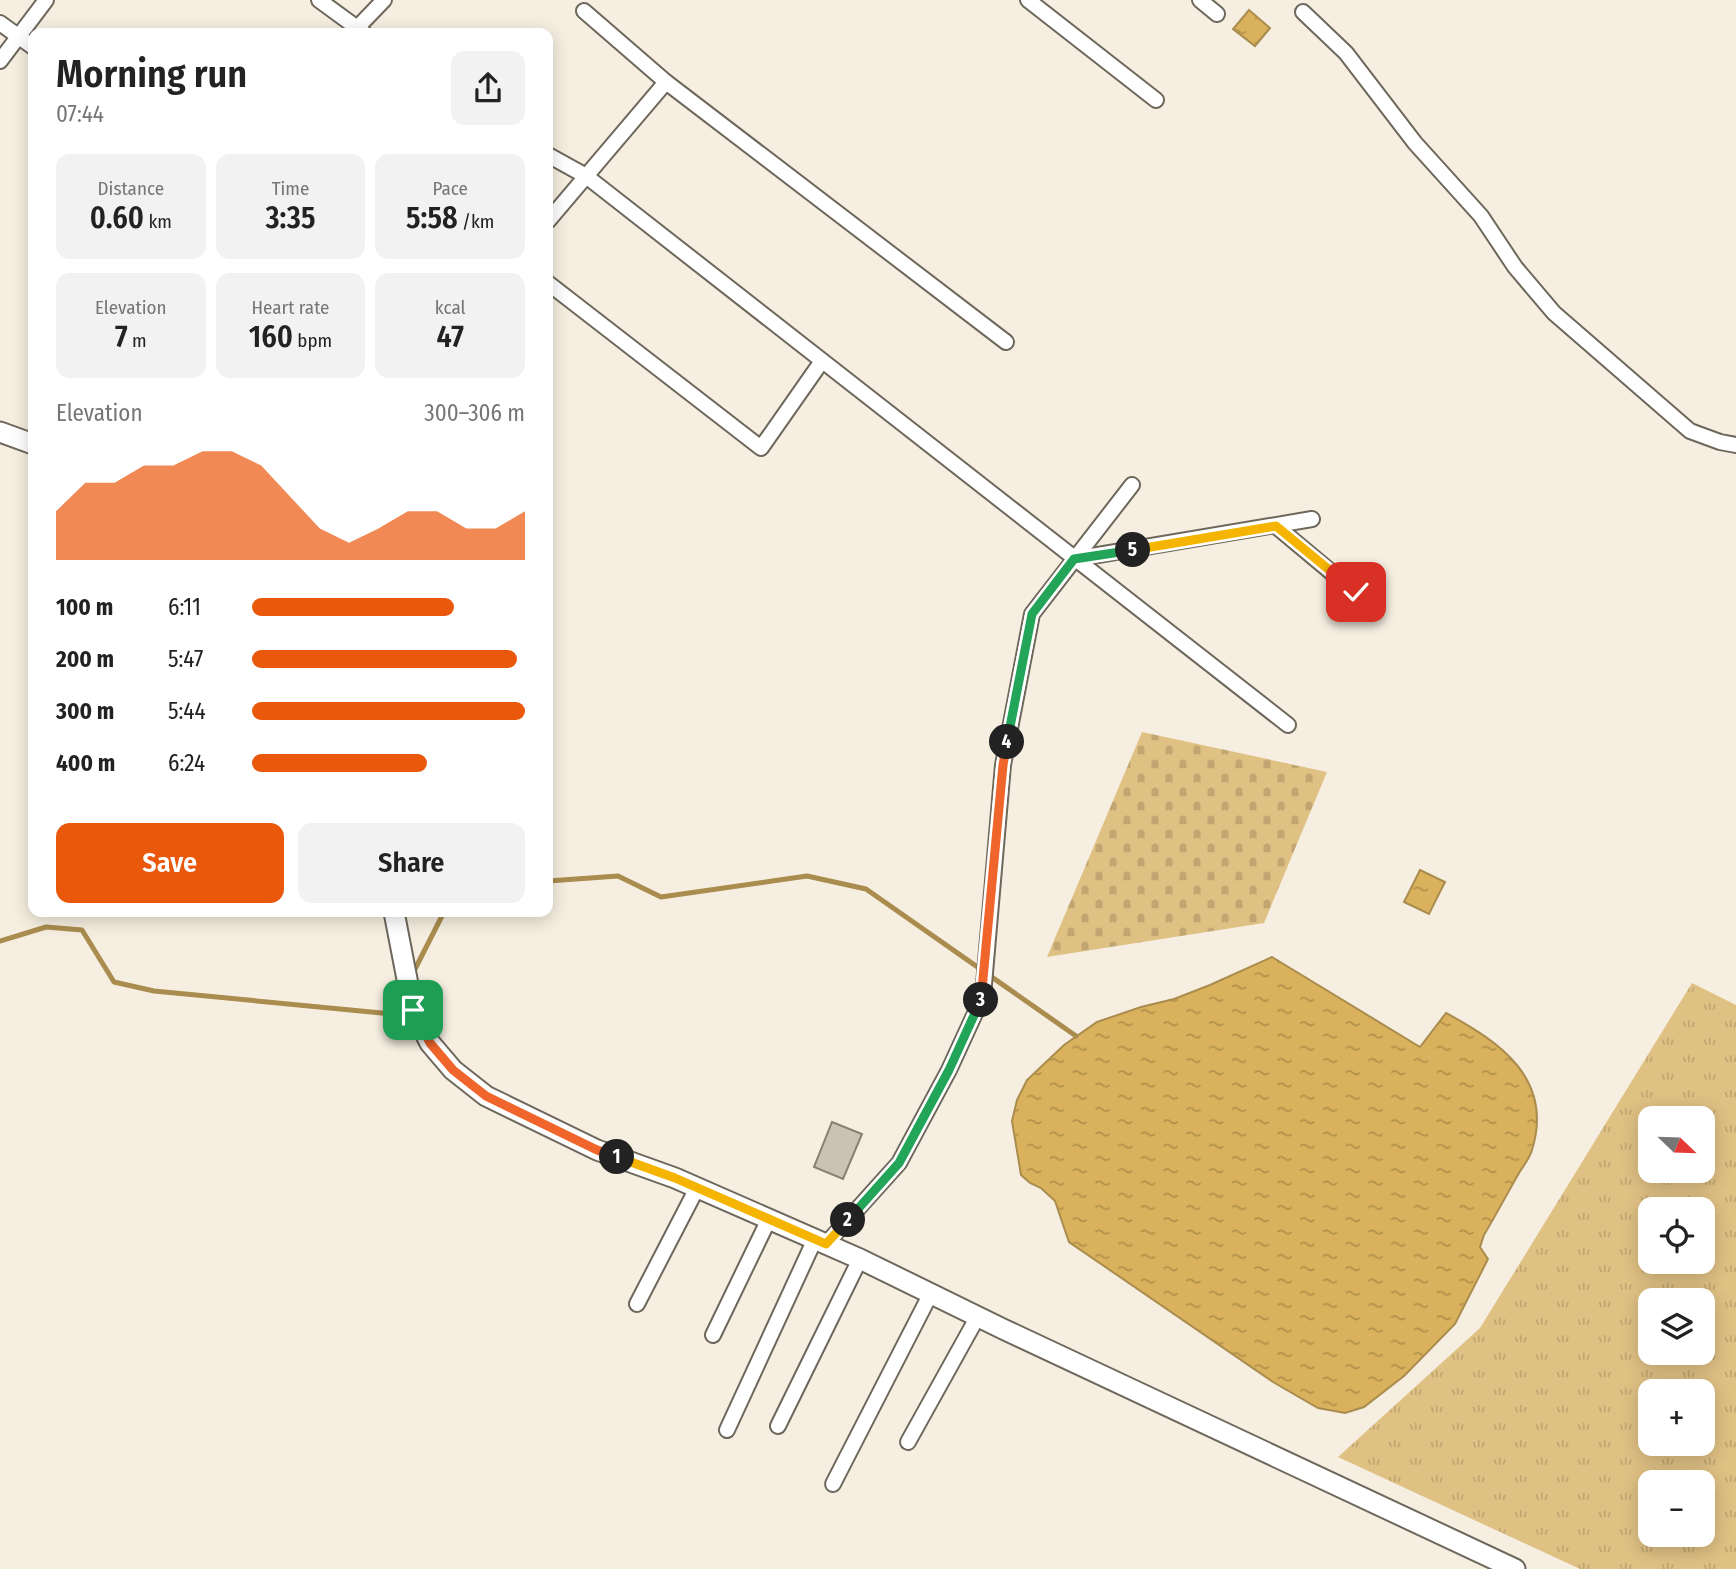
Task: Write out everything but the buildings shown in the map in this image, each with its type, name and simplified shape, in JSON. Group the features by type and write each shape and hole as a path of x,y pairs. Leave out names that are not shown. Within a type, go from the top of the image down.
{"street":[{"path":"0,61 46,0"},
{"path":"319,0 356,28"},
{"path":"362,28 384,0"},
{"path":"1028,0 1156,100"},
{"path":"1200,0 1217,14"},
{"path":"584,11 666,82 1006,342"},
{"path":"1303,12 1346,53 1415,143 1481,216 1516,267 1554,313 1689,432 1736,445"},
{"path":"0,23 28,43"},
{"path":"553,215 666,82"},
{"path":"553,158 586,176 1288,725"},
{"path":"553,287 761,448 822,361"},
{"path":"0,432 28,442"},
{"path":"727,1430 820,1242 899,1163 949,1070 983,996 1003,765 1032,614 1132,485"},
{"path":"1074,559 1312,519"},
{"path":"1276,526 1356,592"},
{"path":"395,917 413,1010 430,1043 453,1070 486,1096 585,1144 697,1188 860,1259 1514,1569"},
{"path":"637,1304 697,1188"},
{"path":"713,1335 769,1219"},
{"path":"778,1426 860,1259"},
{"path":"833,1484 932,1293"},
{"path":"908,1442 978,1316"}],"green space":[{"path":"1142,732 1327,772 1264,923 1047,957"},
{"path":"1692,983 1736,1005 1736,1569 1580,1569 1338,1457 1480,1328"}],"water":[{"path":"1249,10 1270,28 1255,46 1233,29"},
{"path":"1420,870 1445,882 1429,914 1404,902"},
{"path":"1272,957 1420,1047 1446,1013 1466,1024 1503,1050 1518,1066 1529,1083 1535,1103 1537,1125 1531,1153 1484,1235 1480,1247 1488,1259 1455,1324 1404,1376 1364,1407 1345,1413 1318,1408 1273,1382 1069,1242 1055,1201 1021,1175 1012,1121 1017,1100 1027,1080 1064,1045 1097,1022 1174,999"}],"waterway":[{"path":"553,881 618,876 661,897 807,876 866,889 1076,1036"},
{"path":"412,975 441,917"},
{"path":"0,941 46,927 82,930 114,982 154,991 392,1014 403,993"}],"route":[{"path":"413,1010 430,1043 453,1070 486,1096 597,1150 675,1178 826,1244 899,1163 949,1070 983,996 1003,765 1032,614 1074,559 1276,526 1356,592"}]}
